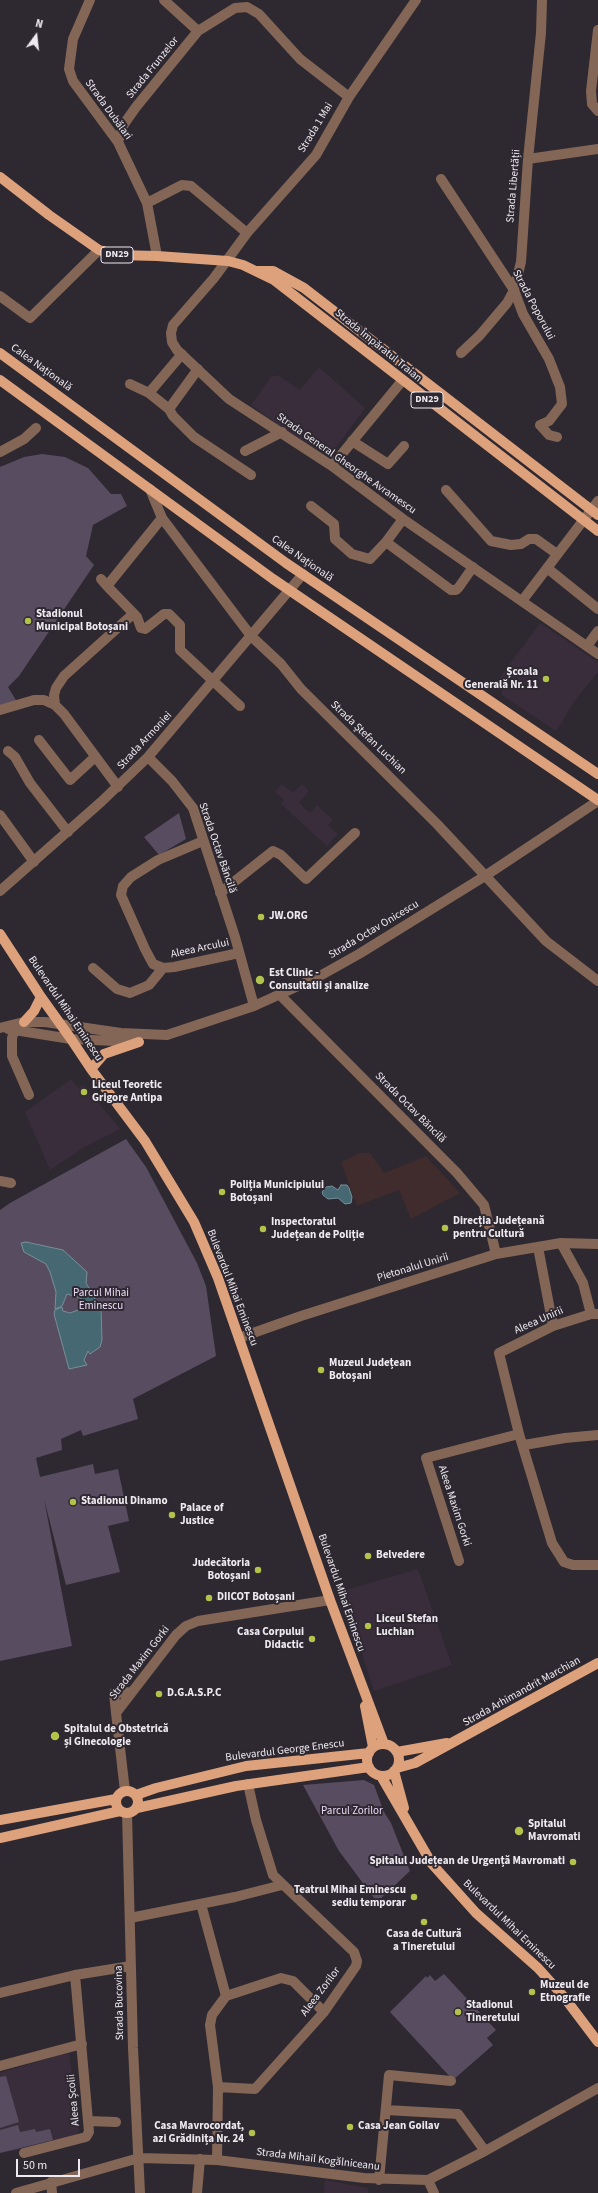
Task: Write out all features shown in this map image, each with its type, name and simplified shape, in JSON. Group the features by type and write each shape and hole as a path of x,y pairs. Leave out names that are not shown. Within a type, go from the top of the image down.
{"main road":[{"name":"Strada Împăratul Traian","path":"0,178 99,250 117,255 228,261 256,271 274,280 298,297 402,381 598,531"},
{"name":"Strada Împăratul Traian","path":"256,271 273,271 304,288 594,513"},
{"name":"Calea Națională","path":"0,353 303,574 598,774"},
{"path":"0,380 290,591 598,801"},
{"name":"Bulevardul Mihai Eminescu","path":"0,934 41,997 91,1069 145,1141 194,1222 218,1278 240,1338 330,1600 362,1690 384,1744"},
{"path":"24,1022 34,1011 41,997"},
{"path":"91,1069 104,1054 139,1042"},
{"name":"Strada Arhimandrit Marchian","path":"396,1770 415,1763 457,1741 598,1663"},
{"name":"Bulevardul Mihai Eminescu","path":"362,1690 371,1750"},
{"name":"Strada Arhimandrit Marchian","path":"397,1752 457,1741"},
{"path":"384,1744 391,1746 397,1752 399,1762 396,1770 381,1776 374,1773 369,1767 368,1763 371,1750 384,1744"},
{"name":"Bulevardul George Enescu","path":"136,1795 156,1788 246,1766 371,1750"},
{"path":"0,1838 124,1812 182,1796 248,1784 369,1767"},
{"name":"Bulevardul Mihai Eminescu","path":"396,1770 408,1822"},
{"name":"Bulevardul Mihai Eminescu","path":"381,1776 432,1864 458,1894 538,1968 564,1996 598,2042"},
{"path":"124,1812 116,1806 116,1799 119,1794 125,1791 131,1791 136,1795 138,1802 137,1808"},
{"path":"0,1820 116,1799"}],"street":[{"name":"Strada Dubălari","path":"90,0 73,39 70,69 73,81 118,142 147,203 156,256"},
{"path":"164,0 198,31"},
{"name":"Strada 1 Mai","path":"228,261 247,233 316,156 349,97 416,0"},
{"name":"Strada Libertății","path":"461,353 480,335 507,303 514,290 521,262 528,159 540,40 542,0"},
{"name":"Strada Frunzelor","path":"118,142 124,124 136,106 198,31 235,8 247,7 259,14 300,59 349,97"},
{"path":"598,30 591,91 592,104 598,111"},
{"path":"528,159 598,149"},
{"name":"Strada Poporului","path":"441,179 514,290 523,314 549,360 560,387 562,404 549,421 540,425 549,435 557,437"},
{"path":"147,203 182,185 191,186 247,233"},
{"path":"0,296 30,318 99,250"},
{"name":"Strada General Gheorghe Avramescu","path":"228,261 173,324 171,333 172,342 182,354 229,399 282,432 332,466 403,519 598,654"},
{"path":"149,393 182,354"},
{"path":"169,409 198,369"},
{"path":"332,466 402,381"},
{"path":"130,384 149,393 169,409 173,416 194,437 251,475"},
{"path":"0,452 24,439 36,428"},
{"path":"245,451 282,432"},
{"path":"352,441 388,464 404,446"},
{"name":"Strada Ștefan Luchian","path":"150,489 162,518 250,636 281,664 301,689 437,824 546,941 598,980"},
{"path":"446,490 491,541 511,545 521,544 529,539 536,539 557,554"},
{"path":"522,601 583,519 594,513 598,501"},
{"path":"311,506 334,524 335,539 352,554 370,559 386,542 403,519"},
{"path":"162,518 104,583 137,617 140,628 145,629 164,614 169,614 180,625 178,648 240,706"},
{"path":"386,542 451,590 456,590 473,567"},
{"path":"547,568 598,609"},
{"name":"Strada Armoniei","path":"0,891 118,787 148,757 303,574"},
{"path":"55,705 56,688 64,676 133,614"},
{"path":"587,646 598,631"},
{"path":"0,710 34,700 44,700 55,705 64,714 118,787"},
{"path":"39,740 70,780 95,757"},
{"path":"8,751 15,757 30,783 68,832"},
{"name":"Strada Octav Băncilă","path":"148,757 172,781 193,808 239,953 254,1006"},
{"name":"Strada Octav Onicescu","path":"0,1028 24,1022 60,1023 121,1033 167,1035 254,1006 280,995 359,954 485,876 598,801"},
{"path":"0,815 34,862"},
{"path":"220,894 274,851 281,855 306,879 354,833"},
{"name":"Aleea Arcului","path":"203,841 158,860 131,877 123,886 122,895 153,964 163,968 239,953"},
{"path":"94,968 117,989 130,993 149,985 163,968"},
{"name":"Strada Octav Băncilă","path":"280,995 457,1173 484,1205 496,1254"},
{"path":"0,1028 15,1029 71,1039 139,1042 167,1035"},
{"path":"15,1029 12,1038 12,1056 29,1095"},
{"path":"0,1180 11,1183"},
{"name":"Pietonalul Unirii","path":"240,1338 301,1316 496,1254 561,1243 598,1244"},
{"name":"Aleea Unirii","path":"519,1434 499,1353 553,1326 594,1314 582,1283 561,1243"},
{"path":"538,1247 553,1326"},
{"path":"519,1434 524,1445 552,1544 558,1555 564,1562 573,1565 598,1566"},
{"name":"Aleea Maxim Gorki","path":"459,1561 426,1458 519,1434"},
{"path":"524,1445 565,1438 598,1436"},
{"name":"Strada Maxim Gorki","path":"125,1791 116,1713 130,1692 176,1635 186,1626 198,1621 330,1600"},
{"name":"Aleea Zorilor","path":"218,2087 255,2088 324,2012 356,1966 357,1957 273,1875 256,1820 248,1784"},
{"name":"Strada Bucovina","path":"124,1812 130,1918 133,2048 140,2193"},
{"path":"130,1918 201,1904 282,1885"},
{"path":"201,1904 226,1996"},
{"path":"0,1993 75,1975 131,1966"},
{"name":"Aleea Școlii","path":"24,2153 86,2137 89,2132 75,1975"},
{"path":"217,2160 218,2087 210,2025 212,2015 226,1996 281,1978 293,1981 324,2012"},
{"path":"0,2066 82,2044"},
{"path":"379,2180 389,2075 451,2081"},
{"name":"Strada Mihail Kogălniceanu","path":"16,2193 139,2158 217,2160 379,2180 428,2180 485,2151 598,2088"},
{"path":"386,2110 458,2114 485,2151"},
{"path":"88,2121 116,2122"},
{"path":"197,2193 200,2159"},
{"path":"428,2180 434,2193"},
{"path":"51,2182 52,2193"}],"shaded area":[{"path":"319,367 365,408 330,456 301,442 251,405 271,377 278,375 300,390"},
{"name":"Școala Generală Nr. 11","path":"540,623 598,662 598,672 576,699 556,731 502,695 502,691 494,685"},
{"path":"282,784 293,793 302,784 309,791 299,803 310,813 317,805 333,820 328,825 338,834 327,846 281,804 284,800 275,792"},
{"path":"71,1079 78,1088 84,1085 120,1129 83,1148 50,1170 25,1112"},
{"path":"360,1153 370,1153 384,1173 426,1156 460,1193 411,1219 399,1190 357,1206 341,1162"},
{"path":"418,1569 452,1665 374,1691 342,1591"},
{"path":"69,2052 79,2131 73,2137 40,2146 0,2153 0,2073"},
{"path":"325,2180 368,2188 368,2193 324,2193"}],"green space":[{"name":"Stadionul Municipal Botoșani","path":"42,454 65,457 88,468 111,494 121,494 127,506 93,525 86,556 94,565 19,676 8,687 20,707 0,710 0,467 24,457"},
{"path":"179,813 186,839 159,855 144,837"},
{"name":"Parcul Mihai Eminescu","path":"126,1139 146,1167 197,1263 206,1286 216,1356 133,1399 138,1419 83,1436 81,1430 61,1439 62,1450 36,1458 40,1477 93,1464 95,1474 118,1469 129,1521 108,1526 120,1572 66,1585 44,1499 72,1646 0,1661 0,1210"},
{"name":"Parcul Zorilor","path":"364,1780 374,1785 384,1812 391,1823 410,1871 377,1902 339,1851 303,1785"},
{"path":"444,1974 496,2030 487,2038 493,2045 453,2080 390,2012 426,1976 427,1978 430,1975 435,1981"},
{"path":"6,2076 19,2122 0,2128 0,2077"},
{"path":"18,2125 20,2132 35,2129 36,2132 50,2129 53,2140 0,2153 0,2130"}],"water":[{"path":"341,1185 347,1185 349,1188 352,1197 351,1203 345,1204 338,1198 328,1199 323,1195 322,1192 326,1187 332,1186 338,1190"},
{"path":"26,1242 63,1250 87,1272 86,1283 101,1309 102,1340 100,1347 90,1354 88,1351 84,1360 87,1365 69,1369 54,1314 55,1310 62,1307 63,1311 70,1313 78,1310 82,1304 81,1298 67,1294 62,1306 55,1309 56,1292 50,1272 46,1264 24,1252 21,1243"}],"place":[{"name":"Stadionul Municipal Botoșani","path":"28,621"},
{"name":"Școala Generală Nr. 11","path":"546,679"},
{"name":"JW.ORG","path":"261,917"},
{"name":"Est Clinic - Consultatii și analize","path":"260,980"},
{"name":"Liceul Teoretic Grigore Antipa","path":"84,1092"},
{"name":"Poliția Municipiului Botoșani","path":"222,1192"},
{"name":"Direcția Județeană pentru Cultură","path":"445,1228"},
{"name":"Inspectoratul Județean de Poliție","path":"263,1229"},
{"name":"Muzeul Județean Botoșani","path":"321,1370"},
{"name":"Stadionul Dinamo","path":"73,1502"},
{"name":"Palace of Justice","path":"172,1515"},
{"name":"Belvedere","path":"368,1556"},
{"name":"Judecătoria Botoșani","path":"258,1570"},
{"name":"DIICOT Botoșani","path":"209,1598"},
{"name":"Liceul Stefan Luchian","path":"368,1626"},
{"name":"Casa Corpului Didactic","path":"312,1639"},
{"name":"D.G.A.S.P.C","path":"159,1694"},
{"name":"Spitalul de Obstetrică și Ginecologie","path":"55,1736"},
{"name":"Spitalul Mavromati","path":"519,1831"},
{"name":"Spitalul Județean de Urgență Mavromati","path":"573,1862"},
{"name":"Teatrul Mihai Eminescu sediu temporar","path":"414,1897"},
{"name":"Casa de Cultură a Tineretului","path":"424,1922"},
{"name":"Muzeul de Etnografie","path":"532,1992"},
{"name":"Stadionul Tineretului","path":"458,2012"},
{"name":"Casa Jean Goilav","path":"350,2127"},
{"name":"Casa Mavrocordat, azi Grădinița Nr. 24","path":"252,2133"}]}
